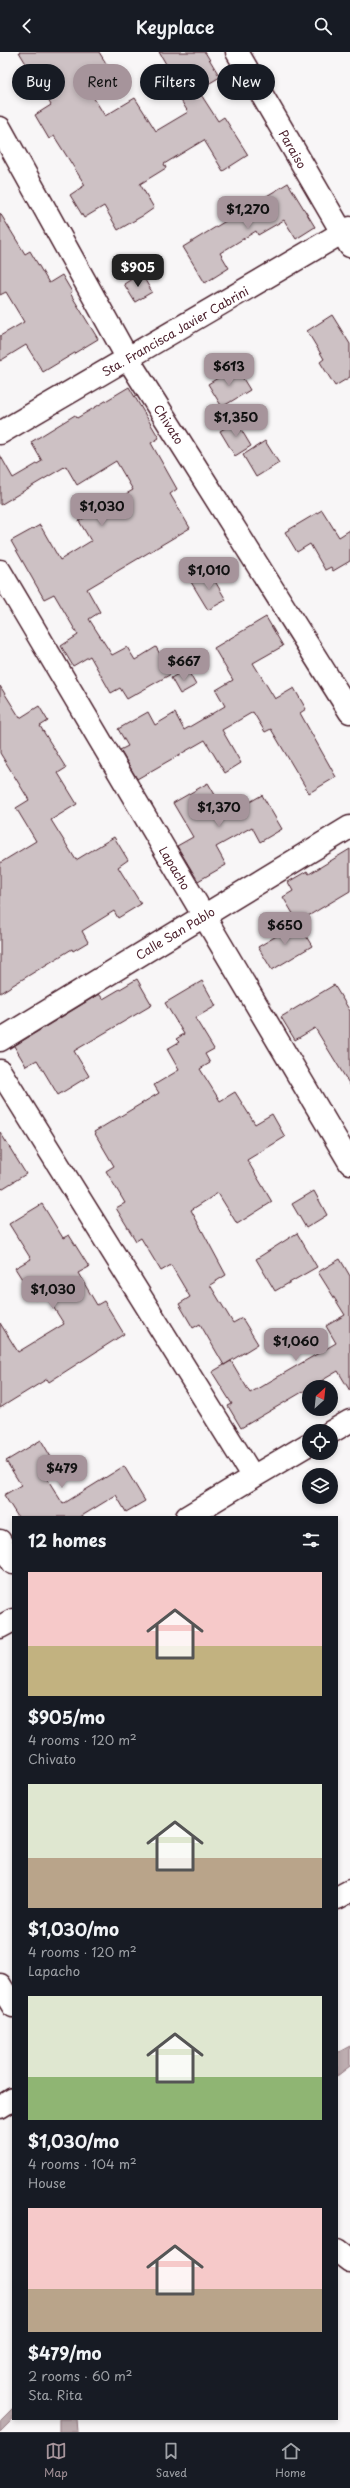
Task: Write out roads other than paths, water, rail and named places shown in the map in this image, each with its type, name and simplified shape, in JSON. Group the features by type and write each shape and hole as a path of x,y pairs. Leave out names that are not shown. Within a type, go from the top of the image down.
{"street":[{"name":"Paraiso","path":"237,52 347,236"},
{"name":"Chivato","path":"0,128 128,359 350,712"},
{"name":"Sta. Francisca Javier Cabrini","path":"0,433 347,236"},
{"name":"Lapacho","path":"0,571 350,1164"},
{"name":"Calle San Pablo","path":"0,1040 350,827"},
{"path":"0,1072 253,1478"},
{"path":"338,1428 350,1421"},
{"path":"189,1516 302,1448"},
{"path":"0,1541 12,1561"},
{"path":"0,1627 12,1621"},
{"path":"338,1897 350,1891"},
{"path":"0,1985 12,2004"},
{"path":"0,2107 12,2100"},
{"path":"338,2252 350,2261"}]}
